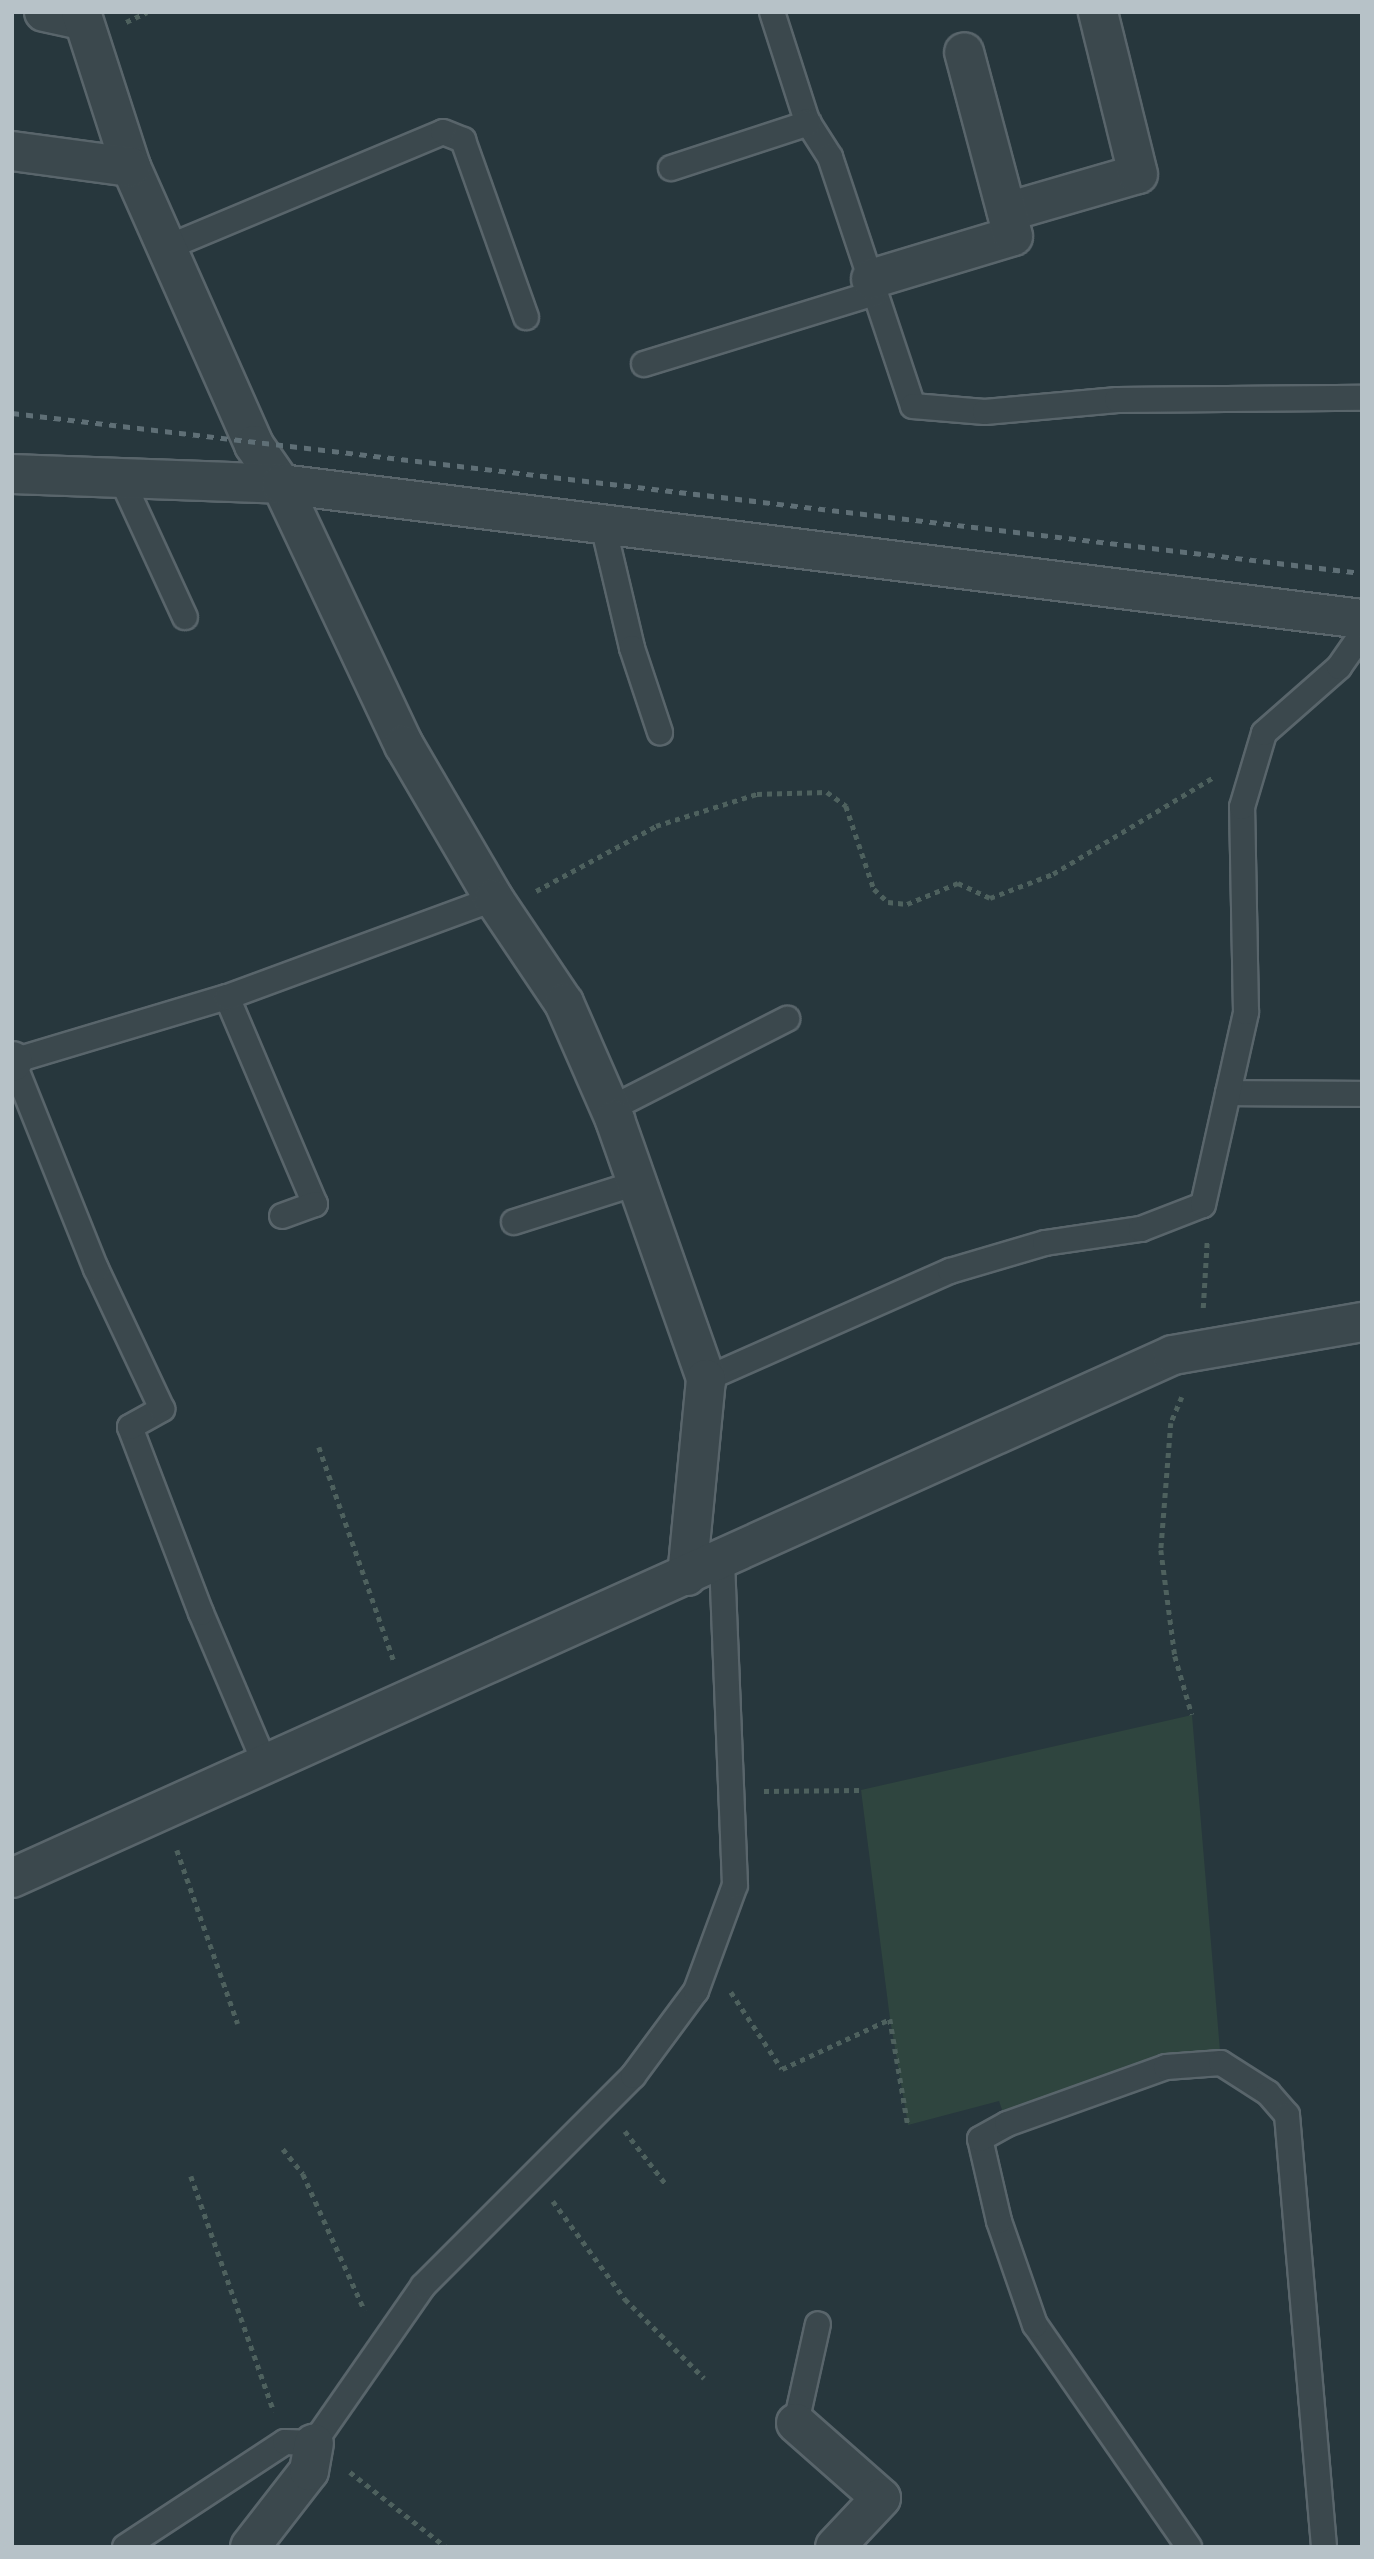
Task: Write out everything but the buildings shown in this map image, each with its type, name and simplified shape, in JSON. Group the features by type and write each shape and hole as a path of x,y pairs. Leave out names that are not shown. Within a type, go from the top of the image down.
{"street":[{"path":"44,12 82,16 131,167 254,445 281,484 404,745 498,904 564,1003 610,1109 706,1379 687,1576"},
{"path":"1007,212 1138,174 1098,12"},
{"path":"873,286 1013,236 964,52"},
{"path":"12,151 131,167"},
{"path":"12,474 281,484 1362,619"},
{"path":"12,1878 163,1813 1173,1355 1362,1322"},
{"path":"796,2423 881,2498 835,2547"},
{"path":"250,2547 309,2470 299,2443"}],"lane":[{"path":"772,12 809,123 830,158 913,405 985,412 1117,400 1362,398"},
{"path":"671,168 809,123"},
{"path":"166,248 443,132 463,140 526,317"},
{"path":"643,364 873,286"},
{"path":"121,478 185,617"},
{"path":"603,525 632,648 660,732"},
{"path":"706,1379 950,1271 1045,1243 1141,1229 1203,1205 1246,1012 1242,807 1265,733 1339,667 1362,634"},
{"path":"266,1766 201,1613 130,1427 162,1409 96,1269 13,1062 227,997 498,904"},
{"path":"227,997 315,1204 282,1216"},
{"path":"610,1109 788,1019"},
{"path":"1228,1093 1362,1094"},
{"path":"514,1222 637,1182"},
{"path":"125,2547 299,2443 381,2347 424,2286 633,2076 696,1991 735,1885 722,1560"},
{"path":"1189,2547 1035,2325 999,2221 980,2139 1007,2124 1166,2067 1221,2063 1268,2093 1287,2115 1316,2542"},
{"path":"796,2423 818,2324"}],"path":[{"path":"498,904 656,826 758,793 827,792 846,806 874,889 888,902 908,904 958,883 990,898 1053,874 1259,749"},
{"path":"1192,1715 1175,1657 1161,1550 1171,1423 1200,1351 1208,1230 1203,1205"},
{"path":"319,1447 408,1702"},
{"path":"731,1791 861,1790"},
{"path":"163,1813 238,2024"},
{"path":"708,1958 782,2069 890,2019 908,2125"},
{"path":"605,2105 665,2183"},
{"path":"283,2150 303,2174 381,2347"},
{"path":"534,2175 625,2299 704,2378"},
{"path":"191,2176 299,2443 446,2547"}],"green space":[{"path":"1192,1715 1221,2063 1007,2124 999,2101 908,2125 890,2019 861,1790"}],"railway":[{"path":"12,413 1362,573"}]}
